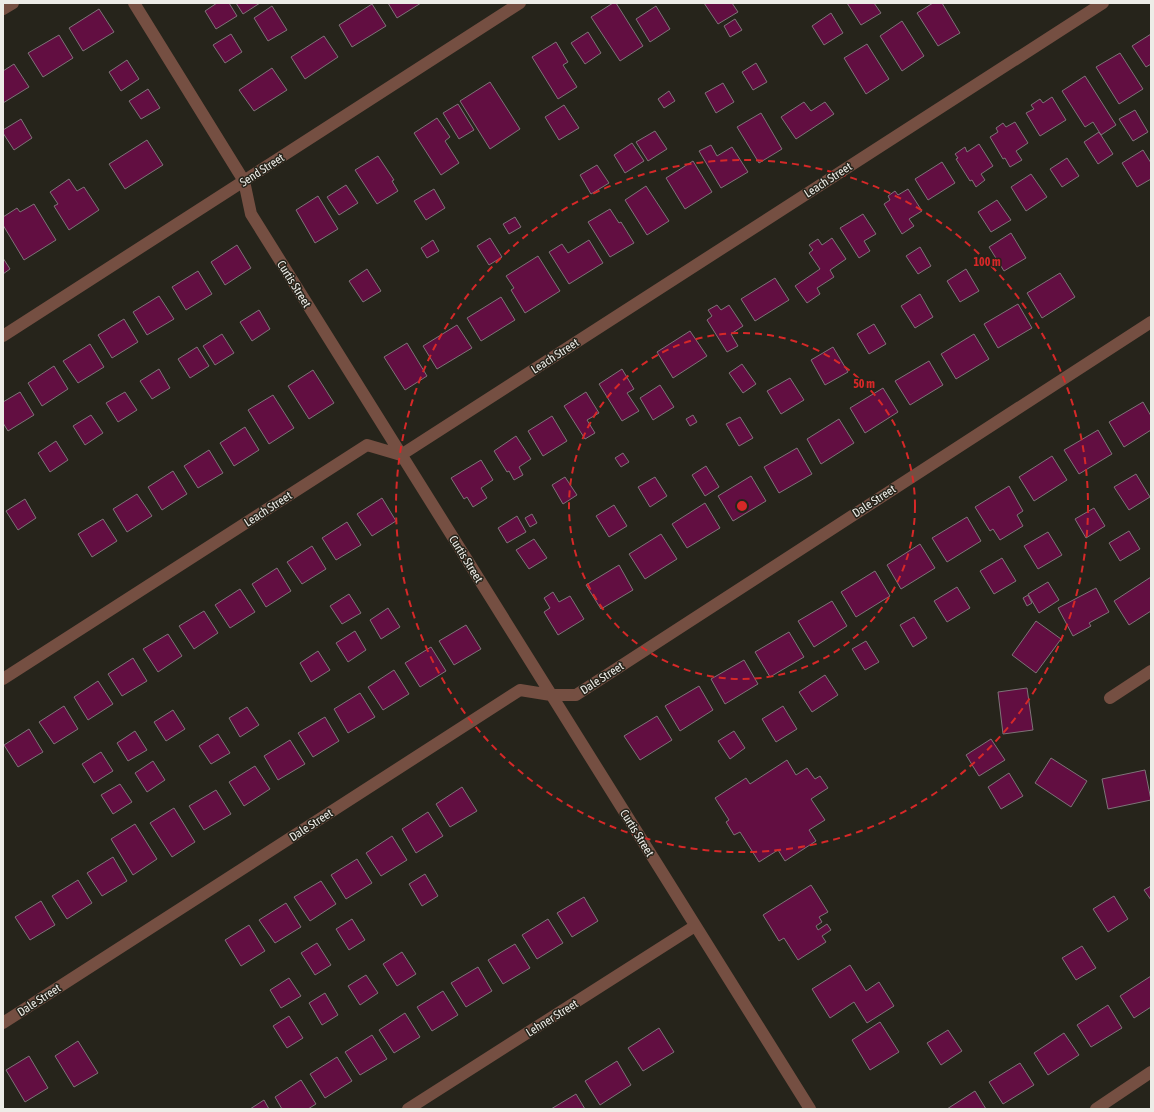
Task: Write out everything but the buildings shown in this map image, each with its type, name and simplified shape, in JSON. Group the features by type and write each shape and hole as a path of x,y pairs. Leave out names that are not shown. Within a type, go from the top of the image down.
{"street":[{"path":"3,10 13,3"},
{"name":"Curtis Street","path":"134,3 244,181 251,214 810,1109"},
{"name":"Send Street","path":"3,336 520,3"},
{"name":"Leach Street","path":"3,679 367,445 401,455 1103,3"},
{"name":"Dale Street","path":"3,1023 520,690 551,695 576,695 1151,322"},
{"path":"1110,698 1151,671"},
{"name":"Lehner Street","path":"408,1109 695,926"},
{"path":"1096,1109 1151,1072"}]}
